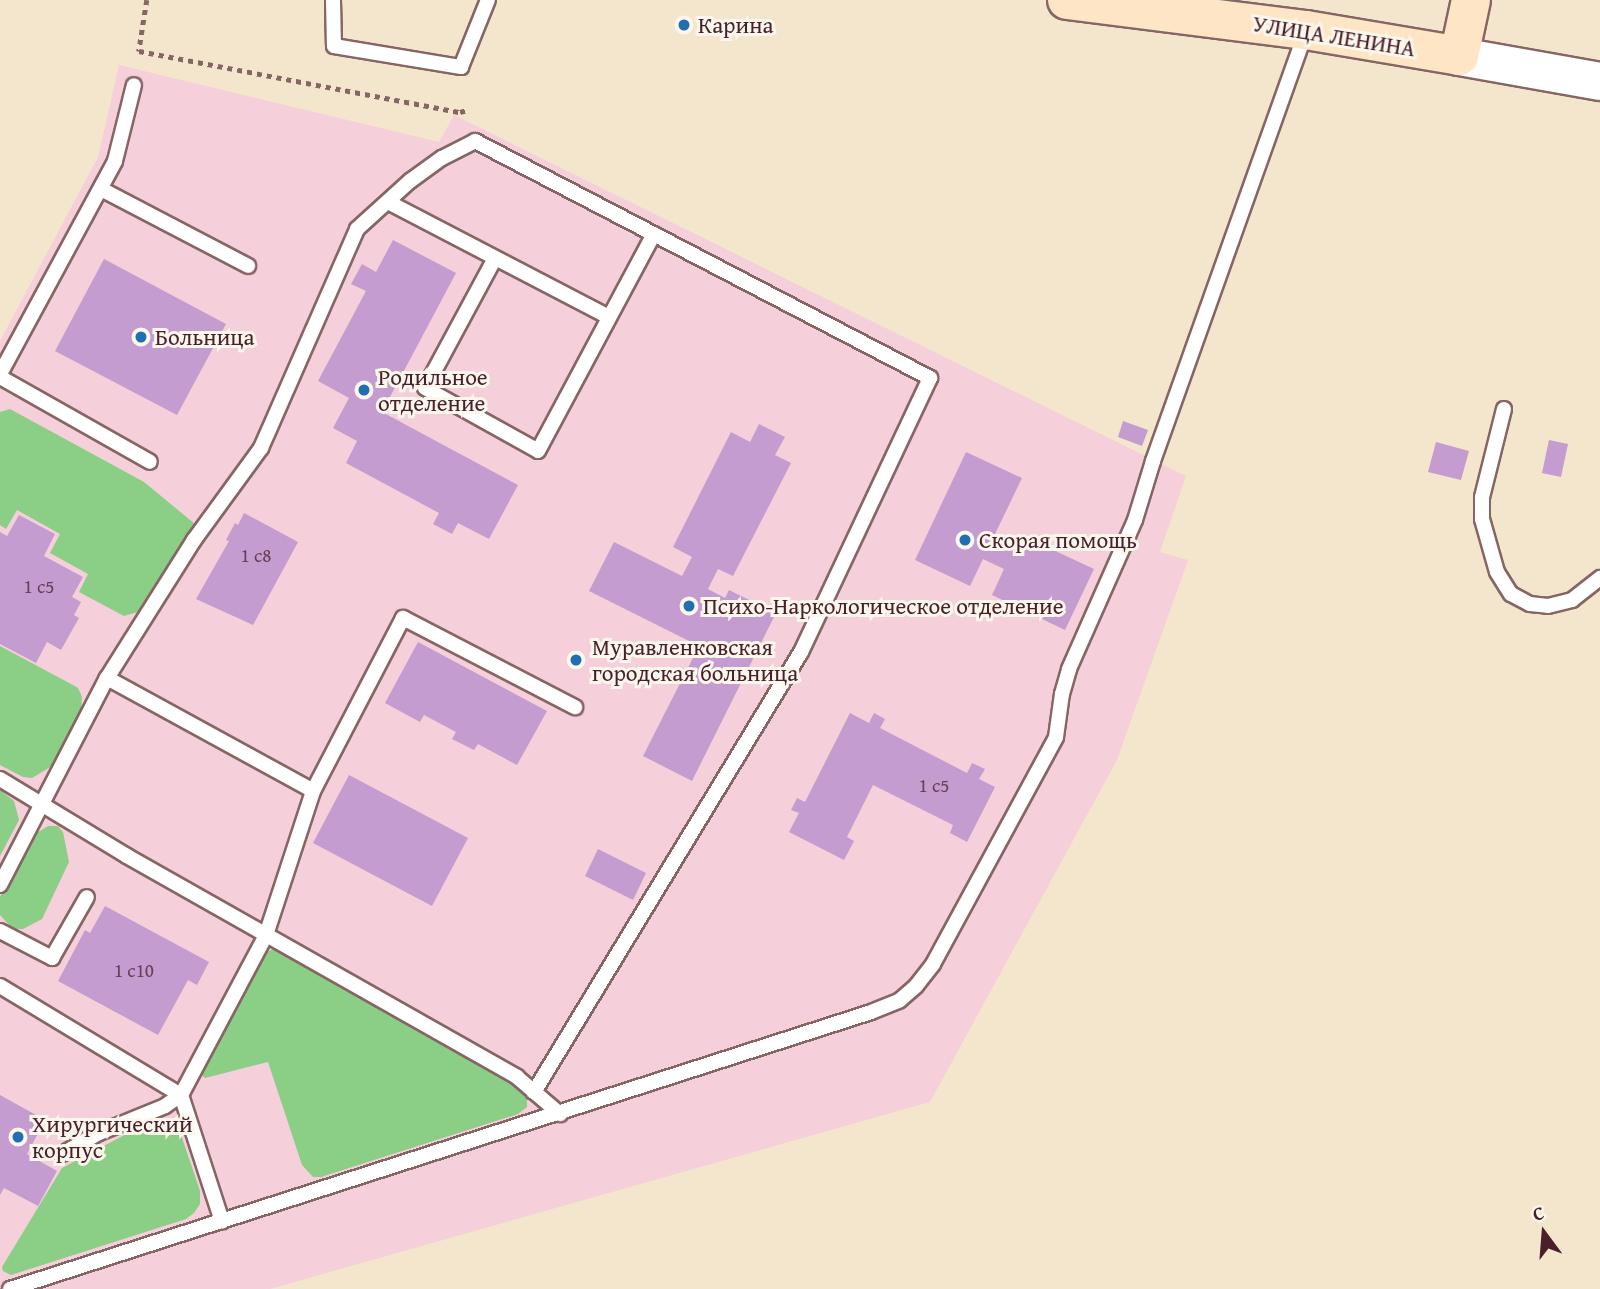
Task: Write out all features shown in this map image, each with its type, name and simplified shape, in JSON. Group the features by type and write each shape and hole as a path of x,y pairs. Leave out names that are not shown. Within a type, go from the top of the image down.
{"main road":[{"name":"УЛИЦА ЛЕНИНА","path":"1067,0 1121,3 1459,56"},
{"path":"1459,56 1471,0"}],"street":[{"name":"УЛИЦА ЛЕНИНА","path":"1459,56 1600,81"}],"lane":[{"path":"333,0 334,46 461,67 488,0"},
{"path":"10,1289 871,1013 900,1000 916,986 933,964 1056,737 1062,694 1069,669 1135,520 1153,461 1306,30"},
{"path":"134,85 115,161 0,376 150,462"},
{"path":"0,885 107,678 194,540 261,448 357,229 442,158 475,141 930,378 802,652 534,1092"},
{"path":"101,188 248,266"},
{"path":"388,202 494,260 609,317"},
{"path":"494,260 425,388 538,451 653,234"},
{"path":"1504,409 1482,497 1482,519 1497,572 1511,594 1530,604 1548,606 1572,600 1600,578"},
{"path":"62,1154 99,1133 165,1106 181,1095 266,935 313,791 403,618 575,708"},
{"path":"107,678 313,791"},
{"path":"0,779 266,935 517,1077 560,1114"},
{"path":"0,932 52,958 87,897"},
{"path":"0,986 181,1095 222,1221"}],"path":[{"path":"147,0 139,51 460,111 467,110"}],"shaded area":[{"name":"Муравленковская городская больница","path":"119,65 439,142 454,115 1186,476 1160,552 1188,560 1117,760 930,1102 270,1289 0,1289 0,341 98,157"}],"green space":[{"path":"10,409 144,482 195,524 151,602 138,612 124,616 79,592 88,574 50,553 60,534 17,510 6,529 0,525 0,412"},
{"path":"0,646 78,688 82,697 81,714 52,766 32,778 23,777 0,765"},
{"path":"0,790 14,801 19,820 0,856"},
{"path":"48,826 58,826 63,832 69,862 42,919 23,929 13,929 0,915 0,897 32,836"},
{"path":"273,949 521,1089 527,1096 527,1107 518,1114 321,1177 313,1177 302,1165 268,1062 205,1078 198,1072 259,956"},
{"path":"151,1121 178,1126 200,1191 200,1204 194,1213 186,1219 11,1275 3,1271 2,1267 62,1168"}],"building":[{"name":"Родильное отделение","path":"393,240 456,273 382,412 518,485 489,539 458,523 452,534 433,524 439,513 346,463 357,441 333,428 349,398 318,381 366,291 351,284 362,264 376,272"},
{"name":"Больница","path":"104,259 226,324 177,415 55,351"},
{"path":"1123,421 1148,430 1142,446 1118,437"},
{"name":"Психо-Наркологическое отделение","path":"759,424 785,437 775,455 791,463 733,576 718,569 708,589 725,598 729,590 776,613 692,781 643,756 699,646 589,591 614,542 682,576 692,557 673,547 731,432 750,442"},
{"path":"1549,440 1568,444 1561,477 1542,473"},
{"path":"1436,442 1469,451 1461,480 1428,472"},
{"name":"Скорая помощь","path":"966,452 1022,478 995,534 1016,545 1021,535 1094,569 1065,630 992,595 1004,569 983,559 970,586 915,560"},
{"path":"244,513 298,542 253,625 196,599 229,541 226,540 235,523 238,525"},
{"path":"19,515 55,534 44,556 83,577 72,597 81,602 74,615 79,618 61,650 47,642 36,663 0,644 0,532 7,536"},
{"path":"418,642 547,711 517,765 478,744 474,750 452,739 456,732 424,715 420,722 385,703"},
{"path":"850,713 869,723 874,713 885,719 880,728 967,773 972,763 985,769 979,779 995,787 967,842 950,833 953,825 873,785 847,837 854,841 844,860 789,832 799,813 791,810 797,798 805,802"},
{"path":"349,775 468,838 432,906 313,843"},
{"path":"598,849 646,873 633,900 585,876"},
{"path":"105,906 209,962 197,985 188,980 158,1035 58,981 85,930 90,933"},
{"name":"Хирургический корпус","path":"0,1095 45,1120 27,1154 57,1171 38,1206 4,1188 0,1195"}],"place":[{"name":"Карина","path":"684,25"},
{"name":"Больница","path":"141,337"},
{"name":"Родильное отделение","path":"364,390"},
{"name":"Скорая помощь","path":"965,540"},
{"name":"Психо-Наркологическое отделение","path":"689,606"},
{"name":"Муравленковская городская больница","path":"576,660"},
{"name":"Хирургический корпус","path":"18,1137"}]}
